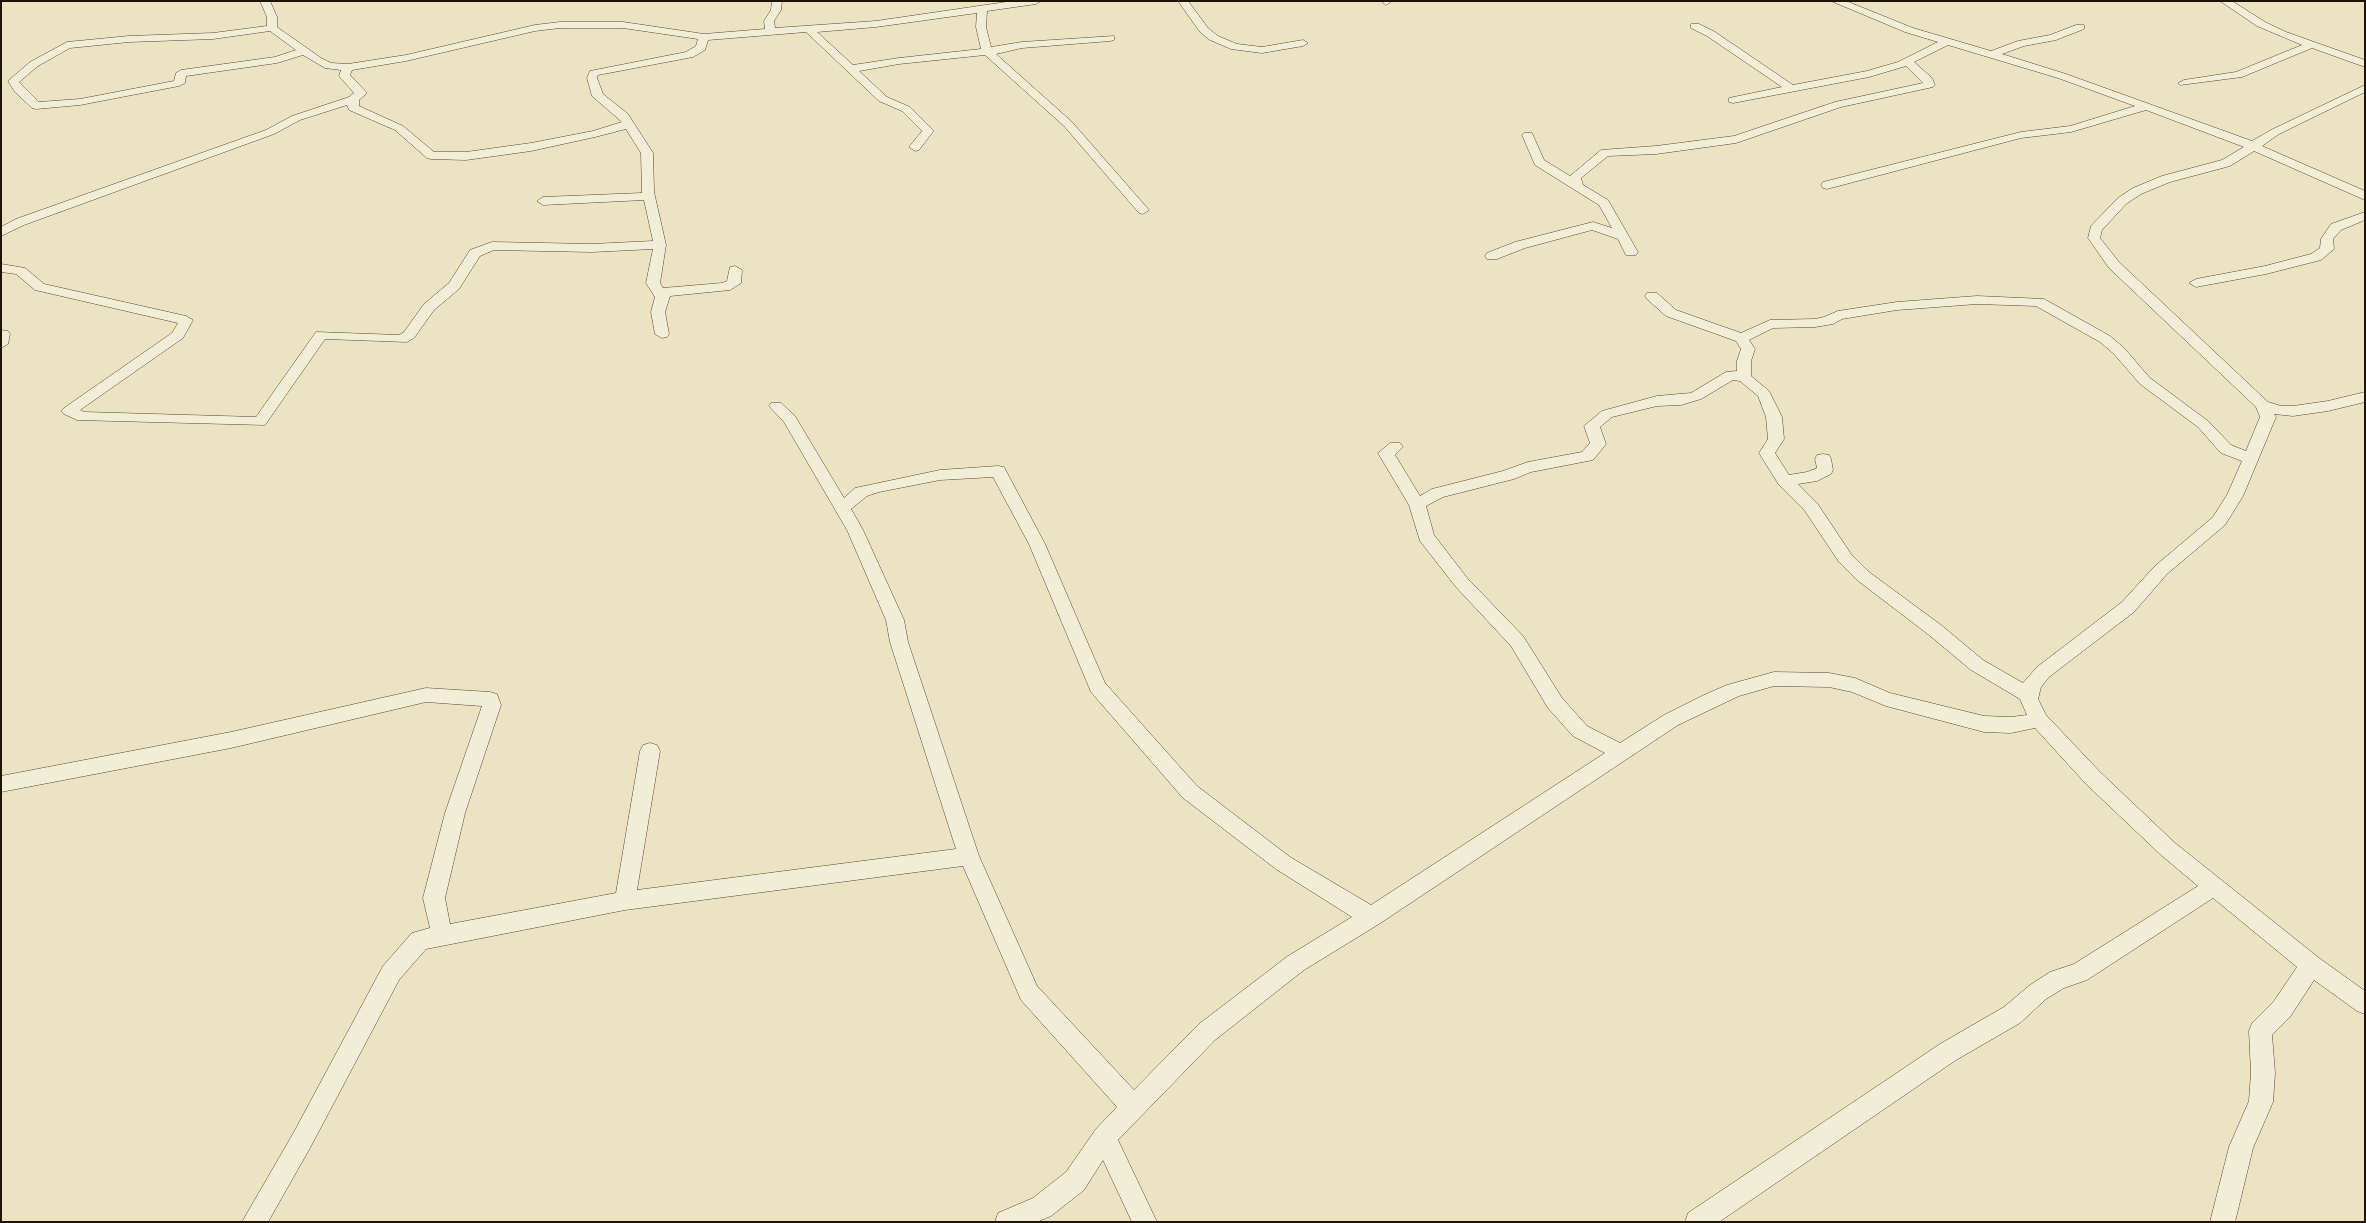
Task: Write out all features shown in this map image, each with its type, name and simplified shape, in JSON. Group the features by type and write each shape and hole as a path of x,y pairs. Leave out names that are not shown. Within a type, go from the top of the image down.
{"street":[{"path":"265,1 272,17 272,28"},
{"path":"771,33 769,21 776,10 777,1"},
{"path":"304,51 277,60 181,73 179,84 80,102 36,106 19,90 13,81 34,64 68,45 129,39 213,36 272,28 329,66 348,66 406,58 526,30 560,25 623,25 704,37 876,24 1036,1"},
{"path":"1183,1 1204,30 1214,38 1235,47 1262,50 1302,43"},
{"path":"1836,1 1909,30 2062,76 2253,146 2365,196"},
{"path":"2225,1 2261,24 2310,45 2365,64"},
{"path":"931,9 942,14"},
{"path":"982,9 981,27 987,51 1068,124 1143,210"},
{"path":"1695,26 1711,34 1790,88"},
{"path":"1993,54 2022,43 2052,38 2080,27"},
{"path":"809,30 883,99 906,109 928,131 915,147"},
{"path":"662,297 653,283 660,244 649,196 647,153 624,116 598,96 592,78 594,73 689,55 701,48 704,37"},
{"path":"851,69 899,61 996,51 1022,45 1110,38"},
{"path":"1733,100 1869,74 1940,47 1948,41"},
{"path":"2184,83 2238,75 2310,45"},
{"path":"1578,187 1575,178 1578,174 1605,153 1656,150 1736,139 1839,104 1929,85 1928,80 1908,60"},
{"path":"1,232 20,222 270,132 296,118 354,99 361,93 344,76 348,66"},
{"path":"2365,88 2275,132 2226,162 2166,179 2137,191 2122,201 2096,230 2094,238 2114,265 2263,406 2268,417 2235,496 2219,521 2161,570 2128,607 2043,672 2032,684 2029,699 2033,710 2040,720 2093,778 2168,849 2311,964 2365,1004"},
{"path":"354,99 353,108 386,120 399,128 431,156 466,156 531,147 595,134 628,124"},
{"path":"1827,186 1875,171 2013,137 2071,129 2144,107"},
{"path":"1528,135 1539,162 1604,202 1631,252"},
{"path":"544,201 649,196"},
{"path":"2196,283 2266,270 2316,257 2327,249 2327,239 2336,227 2365,216"},
{"path":"1492,256 1520,244 1593,226 1623,236"},
{"path":"1,268 20,272 40,287 186,320 178,336 69,411 82,417 260,422 321,335 402,340 409,335 428,307 454,286 475,253 492,246 592,248 660,244"},
{"path":"662,334 658,312 665,292 724,287 734,283 735,270"},
{"path":"1652,296 1671,313 1741,338 1748,349 1744,360 1744,377"},
{"path":"1741,338 1770,324 1815,323 1828,321 1838,315 1897,306 1977,300 2039,302 2105,340 2119,351 2145,381 2203,424 2226,449 2250,458"},
{"path":"1,334 3,334 1,344"},
{"path":"1417,504 1438,493 1508,475 1528,467 1587,456 1598,444 1592,426 1607,414 1657,401 1681,400 1696,396 1731,375 1744,377 1764,394 1774,417 1776,438 1768,453 1785,481 1802,496 1845,558 1864,576 1935,630 1977,665 2030,696"},
{"path":"2263,406 2280,412 2362,400"},
{"path":"776,406 790,419 855,530 895,620 899,642 969,856 1029,994 1132,1106"},
{"path":"1395,447 1386,453 1404,486 1417,504 1426,537 1462,583 1517,641 1555,703 1580,731 1621,753"},
{"path":"1785,481 1812,478 1825,470 1824,458"},
{"path":"842,508 861,492 879,487 940,475 998,471 1037,544 1098,687 1190,792 1283,863 1371,917"},
{"path":"1007,1222 1042,1207 1075,1181 1104,1137 1132,1106 1219,1020 1262,991 1296,963 1371,917 1671,720 1711,700 1734,690 1774,679 1829,680 1855,685 1886,699 1984,724 2011,725 2040,720"},
{"path":"1,784 231,740 426,695 490,699 492,705 489,717 455,813 434,898 442,934"},
{"path":"625,901 650,751"},
{"path":"254,1222 302,1140 391,974 420,940 442,934 625,901 969,856"},
{"path":"1696,1222 1948,1052 2012,1015 2038,992 2058,979 2079,973 2214,886"},
{"path":"2222,1222 2241,1147 2261,1102 2263,1074 2260,1031 2282,1009 2311,964"},
{"path":"1104,1137 1145,1222"}]}
